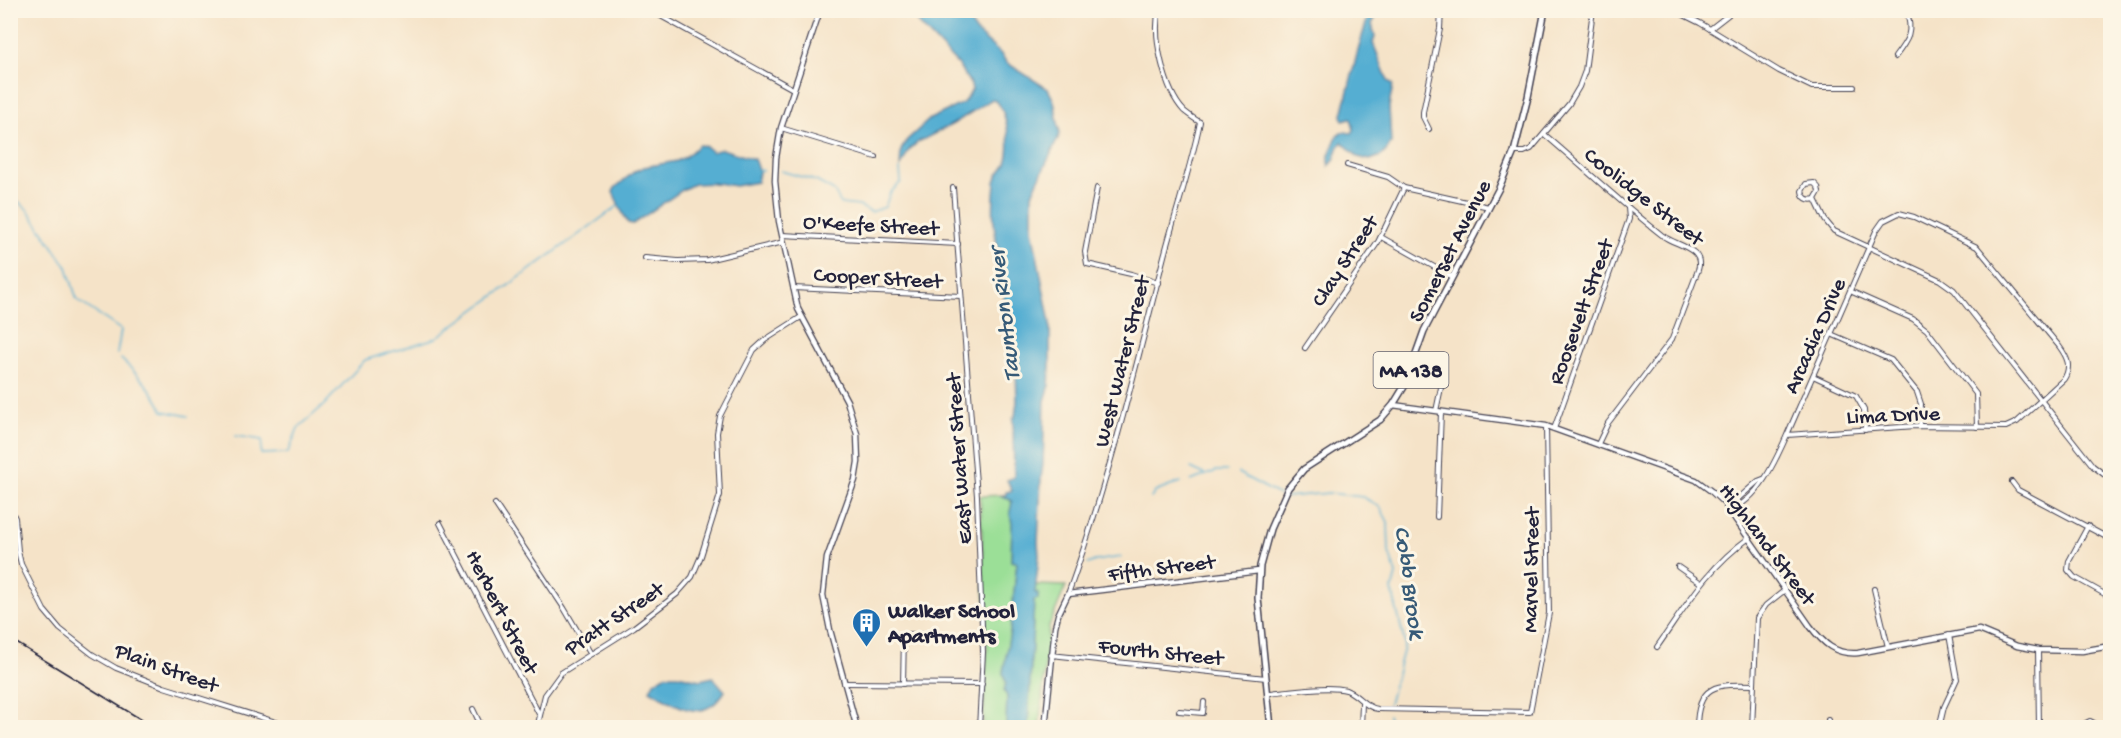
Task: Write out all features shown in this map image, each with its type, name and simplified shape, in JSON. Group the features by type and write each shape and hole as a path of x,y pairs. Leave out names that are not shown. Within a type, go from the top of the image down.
{"main road":[{"name":"MA 138","path":"1514,152 1528,97 1545,10"},
{"name":"Somerset Avenue","path":"1271,728 1258,605 1259,572 1267,537 1283,497 1310,464 1372,426 1393,405 1406,382 1424,331 1489,207 1514,152"}],"street":[{"path":"650,10 793,88"},
{"path":"820,10 781,128 775,181 783,242 801,317 847,401 854,420 858,462 855,480 827,558 823,580 824,609 858,728"},
{"name":"West Water Street","path":"1045,728 1056,622 1068,594 1112,458 1193,157 1200,122 1183,110 1167,77 1156,37 1159,10"},
{"path":"1429,129 1423,112 1440,29 1441,10"},
{"path":"1514,152 1530,150 1569,104 1579,87 1585,71 1593,10"},
{"path":"1674,10 1779,71 1812,87 1854,87"},
{"path":"1895,57 1907,41 1909,34 1906,10"},
{"path":"1710,29 1728,15"},
{"path":"781,128 876,157"},
{"name":"Coolidge Street","path":"1544,134 1665,238 1696,253 1700,266 1672,340 1608,423 1598,444"},
{"path":"1347,165 1388,177 1404,188 1489,207"},
{"path":"1814,183 1818,187 1818,195 1815,199 1809,200 1802,194 1802,188 1806,184 1814,183"},
{"name":"East Water Street","path":"953,188 978,496 982,636 979,728"},
{"path":"1096,188 1085,252 1087,264 1158,283"},
{"name":"Clay Street","path":"1305,348 1381,237 1404,188"},
{"path":"1815,199 1825,220 1834,231 1940,280 1954,290 2094,466 2110,479"},
{"name":"Roosevelt Street","path":"1554,429 1629,219 1630,212 1626,205"},
{"name":"Arcadia Drive","path":"1786,435 1880,224 1899,213 1914,217 1977,247 2066,356 2067,375 2041,400"},
{"name":"O'Keefe Street","path":"782,235 958,244"},
{"path":"1381,237 1452,277"},
{"path":"645,258 700,261 783,242"},
{"name":"Cooper Street","path":"793,288 961,296"},
{"path":"1850,291 1913,319 1927,330 1976,394 1977,428"},
{"name":"Pratt Street","path":"537,728 545,695 564,670 625,633 661,607 682,590 692,577 720,495 717,433 720,416 754,350 765,340 801,317"},
{"path":"1831,334 1891,360 1917,392 1921,404 1920,426"},
{"path":"1813,376 1851,393 1858,399 1864,410 1865,430"},
{"path":"1437,517 1439,412 1442,383"},
{"name":"Lima Drive","path":"1786,435 1920,426 1977,428 2009,426 2041,400"},
{"name":"Highland Street","path":"1393,405 1546,426 1693,478 1712,491 1729,510 1815,633 1830,647 1840,652 1852,654 1979,630 2017,646 2038,650 2082,651 2109,646"},
{"name":"Marvel Street","path":"1362,703 1378,709 1530,712 1549,613 1546,426"},
{"path":"1729,510 1732,504 1758,481 1764,479 1774,465 1786,435"},
{"path":"2012,482 2018,490 2110,538"},
{"path":"495,504 564,608 591,654"},
{"name":"Plain Street","path":"10,507 15,518 21,564 44,610 56,625 92,654 116,668 164,687 295,728"},
{"name":"Herbert Street","path":"440,523 539,714"},
{"path":"2088,526 2070,561 2068,570 2074,577 2110,597"},
{"path":"1657,647 1717,564 1749,538"},
{"path":"1678,567 1701,584"},
{"name":"Fifth Street","path":"1068,594 1259,572"},
{"path":"1874,589 1888,647"},
{"path":"1752,728 1757,618 1766,605 1785,591"},
{"path":"903,684 904,634 982,636"},
{"path":"1939,728 1944,707 1957,679 1949,634"},
{"path":"2109,646 2110,635"},
{"path":"2038,650 2039,728"},
{"name":"Fourth Street","path":"1051,655 1267,678"},
{"path":"844,683 982,684"},
{"path":"1697,728 1698,706 1710,689 1723,684 1754,685"},
{"path":"1269,693 1341,689 1353,694 1362,703 1361,728"},
{"path":"1179,711 1203,713 1204,702"},
{"path":"472,709 482,728"},
{"path":"1828,720 1830,728"},
{"path":"2085,728 2086,723 2090,721 2094,723 2095,728"}],"green space":[{"path":"1006,495 1001,496 1009,498 1012,504 1010,512 1011,561 1017,562 1010,632 1003,673 1006,683 1004,691 1007,696 1006,727 983,727 987,649 980,496"},
{"path":"1035,585 1066,586 1049,626 1039,727 1028,728 1034,599 1038,599"}],"water":[{"path":"910,11 962,11 977,33 1000,53 1007,63 1048,89 1054,101 1060,134 1032,194 1032,229 1050,323 1050,366 1049,388 1045,401 1039,556 1035,593 1038,593 1038,599 1034,600 1028,727 1006,727 1007,696 1004,691 1006,683 1003,673 1010,632 1017,562 1011,561 1010,512 1012,502 1009,498 999,496 1012,491 1007,480 1014,477 1013,418 1017,401 1016,371 1019,368 1006,329 1002,259 994,223 995,183 1008,157 1007,128 1002,110 992,99 953,124 918,142 909,150 900,168 901,150 907,140 930,119 963,103 972,90 958,65 920,25"},
{"path":"1370,11 1379,11 1372,24 1375,37 1373,43 1388,81 1393,84 1389,107 1391,143 1381,156 1370,160 1358,157 1342,142 1329,166 1329,155 1338,134 1352,133 1354,130 1351,118 1343,120 1342,115"},
{"path":"699,145 705,146 712,152 722,149 754,159 759,172 757,182 735,186 717,183 694,184 633,224 628,223 613,192 615,188 635,171 644,167 677,161"},
{"path":"665,675 678,675 700,680 713,677 725,691 717,702 708,708 690,710 650,690 654,682"}],"waterway":[{"path":"781,171 816,181 834,191 841,204 859,206 871,212 885,207 890,193 901,182 900,169"},
{"path":"758,170 763,170"},
{"path":"10,194 28,210 67,267 77,300 121,330 117,354"},
{"path":"236,436 262,440 261,454 288,453 298,428 324,405 365,360 436,338 618,206"},
{"path":"121,359 150,389 163,411 188,416"},
{"path":"1191,468 1204,474"},
{"name":"Cobb Brook","path":"1191,481 1216,471 1227,471"},
{"name":"Cobb Brook","path":"1238,473 1281,496"},
{"name":"Cobb Brook","path":"1151,498 1155,492 1181,482"},
{"name":"Cobb Brook","path":"1286,497 1329,493 1363,497 1380,507 1388,522 1389,552 1396,574 1392,590 1405,644 1389,704"},
{"name":"Cobb Brook","path":"1088,564 1121,557"},
{"name":"Cobb Brook","path":"1388,715 1391,728"}],"railway":[{"path":"10,639 155,728"}],"place":[{"name":"Walker School Apartments","path":"867,648"}],"water label":[{"name":"Taunton River","path":"1003,315"}]}
